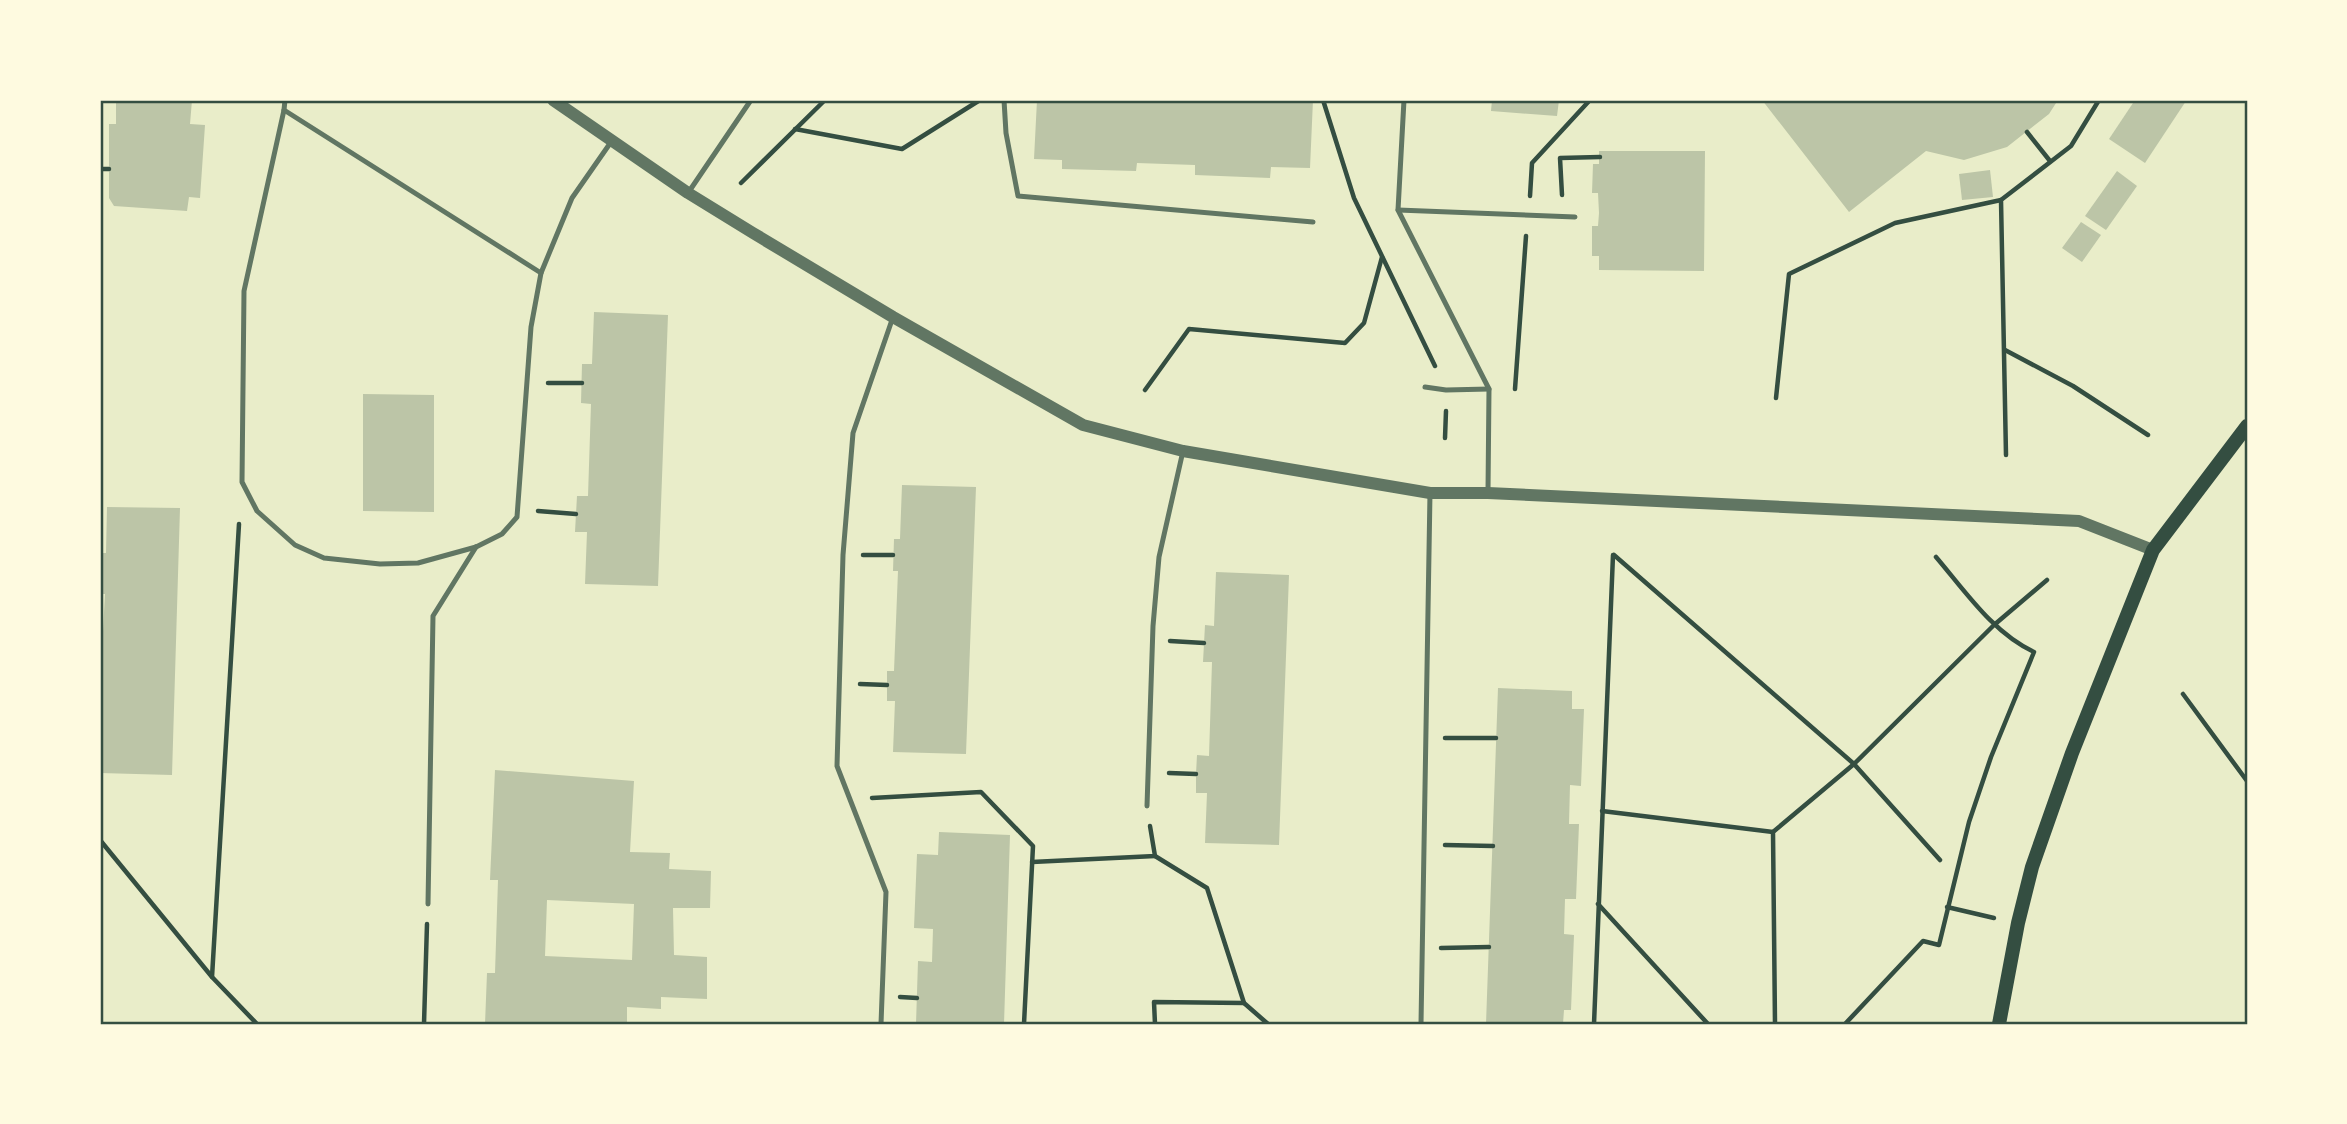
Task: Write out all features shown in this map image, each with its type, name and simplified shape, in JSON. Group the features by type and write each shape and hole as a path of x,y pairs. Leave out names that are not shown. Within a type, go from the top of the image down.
{"main road":[{"path":"1999,1024 2018,923 2052,805 2153,550 2247,426"}],"street":[{"path":"553,100 688,193 892,317 1083,425 1183,451 1430,493 1488,493 2079,521 2153,550"}],"lane":[{"path":"285,100 244,291 242,482 257,512 295,545 324,558 380,564 418,563 476,547 502,534 517,517 531,327 541,273 572,198 612,140"},
{"path":"688,193 751,100"},
{"path":"1004,100 1006,133 1018,196 1313,222"},
{"path":"1404,100 1398,210 1489,389 1488,493"},
{"path":"284,110 541,273"},
{"path":"1398,210 1575,217"},
{"path":"881,1024 886,892 837,766 843,555 853,433 892,317"},
{"path":"1425,387 1446,390 1489,389"},
{"path":"1147,806 1153,639 1160,556 1183,451"},
{"path":"1421,1024 1430,493"},
{"path":"428,904 433,616 476,547"}],"path":[{"path":"741,183 825,100"},
{"path":"795,129 902,149 980,100"},
{"path":"1324,100 1354,198 1446,390 1445,438"},
{"path":"1776,398 1789,274 1895,223 2001,200 2071,146 2099,100"},
{"path":"2027,132 2051,162"},
{"path":"1562,217 1560,159 1600,157"},
{"path":"100,169 109,169"},
{"path":"2001,200 2006,455"},
{"path":"1145,390 1189,329 1345,343 1364,323 1383,255"},
{"path":"2004,350 2073,386 2148,435"},
{"path":"527,382 582,383"},
{"path":"212,977 242,482"},
{"path":"517,510 576,514"},
{"path":"843,555 893,555"},
{"path":"1594,1024 1614,555 1854,764 1940,860"},
{"path":"1845,1024 1923,941 1939,945 1969,822 1995,748 2034,652 2019,645 1994,625 1936,557"},
{"path":"1602,811 1773,832 1854,764 1994,625 2047,580"},
{"path":"1153,639 1205,643"},
{"path":"839,683 887,685"},
{"path":"2183,694 2247,781"},
{"path":"1426,738 1496,738"},
{"path":"1149,772 1196,774"},
{"path":"850,799 981,792 1033,846 1024,1024"},
{"path":"1147,806 1155,856"},
{"path":"1773,832 1775,1024"},
{"path":"100,840 212,977 257,1024"},
{"path":"1424,845 1493,846"},
{"path":"1032,862 1155,856 1206,888 1244,1003 1268,1024"},
{"path":"424,1024 428,904"},
{"path":"1598,904 1708,1024"},
{"path":"1947,907 2018,923"},
{"path":"1423,948 1489,947"},
{"path":"1155,1024 1154,1002 1244,1003"}],"building":[{"path":"116,100 192,100 190,124 205,125 200,198 189,197 187,211 114,206 109,198 109,124 116,124"},
{"path":"1037,100 1313,100 1310,168 1271,167 1270,178 1195,175 1195,165 1137,163 1136,171 1062,169 1062,160 1034,159"},
{"path":"1492,100 1559,100 1557,116 1491,111"},
{"path":"1762,100 2058,100 2049,114 2007,147 1964,160 1926,151 1849,212"},
{"path":"2135,100 2186,101 2145,163 2109,139"},
{"path":"1599,151 1705,151 1704,271 1599,270 1599,256 1592,256 1592,226 1598,226 1598,193 1592,193 1593,164 1599,164"},
{"path":"1990,170 1993,197 1962,200 1959,174"},
{"path":"2117,171 2137,186 2106,230 2085,216"},
{"path":"2081,222 2101,235 2082,262 2062,248"},
{"path":"594,312 668,315 658,586 585,584 587,532 575,532 577,496 588,496 591,404 581,403 582,364 592,364"},
{"path":"363,394 434,395 434,512 363,511"},
{"path":"902,485 976,487 966,754 893,752 895,701 887,701 887,671 894,671 898,571 893,571 894,539 900,539"},
{"path":"107,507 180,508 172,775 100,773 100,687 105,594 100,594 100,553 106,553"},
{"path":"1216,572 1289,575 1279,845 1205,843 1207,793 1196,793 1196,774 1197,755 1209,756 1212,662 1203,662 1205,625 1214,626"},
{"path":"1498,688 1572,691 1572,709 1584,709 1581,786 1570,785 1569,824 1579,824 1576,899 1565,899 1564,934 1574,935 1571,1010 1564,1010 1563,1024 1486,1024"},
{"path":"495,770 634,781 630,852 670,853 669,869 711,871 710,908 673,908 674,955 707,957 707,999 661,997 661,1009 627,1007 627,1024 485,1024 487,973 495,973 498,880 490,880","holes":["547,900 634,904 632,960 545,956"]},
{"path":"939,832 1010,835 1004,1024 916,1024 918,961 932,962 933,929 914,928 917,854 938,855"}]}
